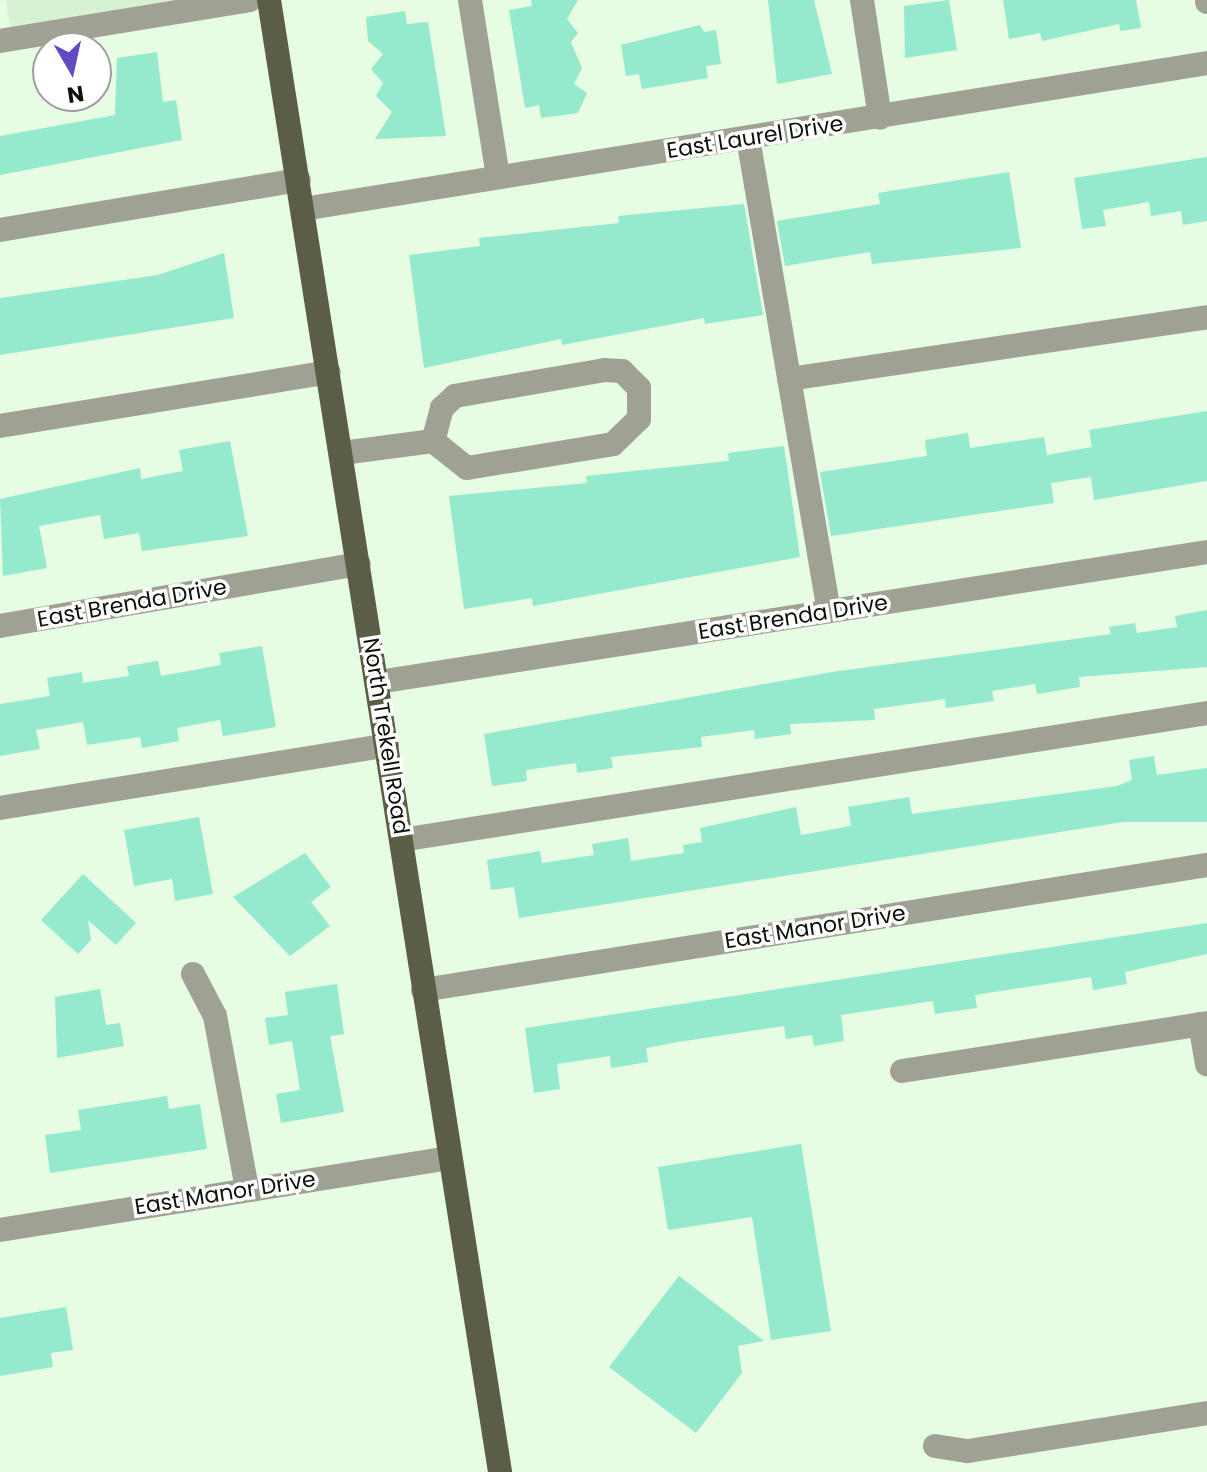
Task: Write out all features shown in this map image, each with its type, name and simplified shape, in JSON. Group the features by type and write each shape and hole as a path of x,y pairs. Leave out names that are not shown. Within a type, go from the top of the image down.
{"main road":[{"name":"North Trekell Road","path":"269,0 500,1472"}],"street":[{"path":"0,41 250,0"},
{"path":"470,0 498,177"},
{"path":"862,0 880,118"},
{"name":"East Laurel Drive","path":"303,209 1207,63"},
{"path":"748,138 829,611"},
{"path":"0,230 299,180"},
{"path":"789,379 1207,317"},
{"path":"342,453 433,441 467,468 613,444 639,419 639,388 622,371 605,370 455,396 442,408 433,441"},
{"path":"0,426 329,372"},
{"name":"East Brenda Drive","path":"378,682 1207,552"},
{"name":"East Brenda Drive","path":"0,626 359,564"},
{"path":"401,840 1207,713"},
{"path":"0,808 387,745"},
{"name":"East Manor Drive","path":"423,990 1207,865"},
{"path":"193,974 215,1016 247,1189"},
{"path":"902,1071 1203,1023 1207,1064"},
{"name":"East Manor Drive","path":"0,1230 450,1158"},
{"path":"935,1446 968,1451 1207,1413"}],"shaded area":[{"path":"6,0 208,0 11,32"}],"building":[{"path":"531,0 578,0 567,19 578,33 571,42 582,68 574,84 587,93 578,113 541,118 539,105 525,108 509,10 532,6"},
{"path":"768,0 814,0 832,74 777,84"},
{"path":"949,0 957,50 905,58 904,6"},
{"path":"1003,0 1136,0 1141,28 1120,31 1119,24 1042,41 1040,33 1009,39"},
{"path":"405,11 407,24 428,22 446,136 375,139 392,112 376,96 383,83 371,69 383,54 368,41 366,17"},
{"path":"700,25 704,32 716,30 721,64 706,66 708,78 642,89 639,74 626,76 621,45"},
{"path":"157,52 163,102 176,100 182,140 0,175 0,136 115,115 117,58"},
{"path":"1207,157 1207,221 1183,225 1181,211 1151,216 1149,202 1103,210 1106,226 1082,229 1074,178"},
{"path":"1009,172 1021,248 872,264 870,252 785,266 777,221 880,204 878,193"},
{"path":"744,204 763,315 705,324 704,318 562,345 561,339 424,368 409,255 480,246 479,238 619,223 618,216"},
{"path":"224,253 234,318 0,355 0,298 158,275"},
{"path":"1207,411 1207,481 1094,500 1091,477 1051,483 1054,503 831,536 820,472 927,456 925,440 968,433 970,448 1044,437 1047,455 1092,447 1089,430"},
{"path":"230,441 248,536 142,551 139,533 104,539 100,515 39,526 47,568 3,576 0,499 140,468 141,479 183,471 179,450"},
{"path":"784,446 800,557 533,606 532,598 464,609 449,496 587,483 586,476 729,461 728,453"},
{"path":"1207,610 1207,667 1079,677 1080,687 1037,694 1035,684 992,691 994,701 946,708 945,699 874,709 875,720 790,724 791,734 755,739 754,730 701,737 702,747 611,757 613,768 577,773 576,763 526,770 527,781 492,786 484,734 832,672 1111,634 1109,627 1135,623 1137,633 1177,627 1175,616"},
{"path":"262,646 276,727 223,736 220,720 177,728 179,741 142,748 140,737 87,745 83,722 36,730 40,749 0,756 0,704 50,696 47,678 82,672 83,683 129,676 127,666 158,661 161,676 221,665 219,653"},
{"path":"1154,756 1157,775 1207,768 1207,822 1123,822 519,918 514,887 491,890 487,860 540,851 542,863 594,855 592,844 628,838 631,861 684,853 683,845 702,842 700,828 796,807 801,835 851,826 848,807 909,797 912,814 1117,786 1132,780 1129,760"},
{"path":"199,817 213,894 175,901 172,879 134,886 124,830"},
{"path":"305,853 331,887 311,902 330,926 290,956 233,897"},
{"path":"83,874 136,923 116,945 88,920 91,940 78,954 41,920"},
{"path":"1207,923 1207,954 1125,972 1127,984 1093,990 1091,977 975,995 977,1008 935,1014 933,1001 841,1015 844,1041 814,1046 812,1035 786,1039 784,1026 646,1048 648,1062 611,1068 610,1056 557,1064 560,1089 534,1093 525,1028"},
{"path":"337,984 344,1034 330,1036 344,1112 281,1123 276,1094 300,1090 292,1041 269,1045 265,1018 288,1015 285,992"},
{"path":"100,989 106,1025 120,1023 124,1046 57,1058 55,997"},
{"path":"167,1096 169,1109 200,1104 207,1149 50,1173 45,1135 81,1130 78,1110"},
{"path":"801,1144 831,1331 771,1340 752,1217 668,1230 658,1167"},
{"path":"679,1276 764,1341 738,1346 742,1373 696,1433 609,1367"},
{"path":"66,1307 73,1350 51,1353 53,1367 0,1376 0,1318"}]}
